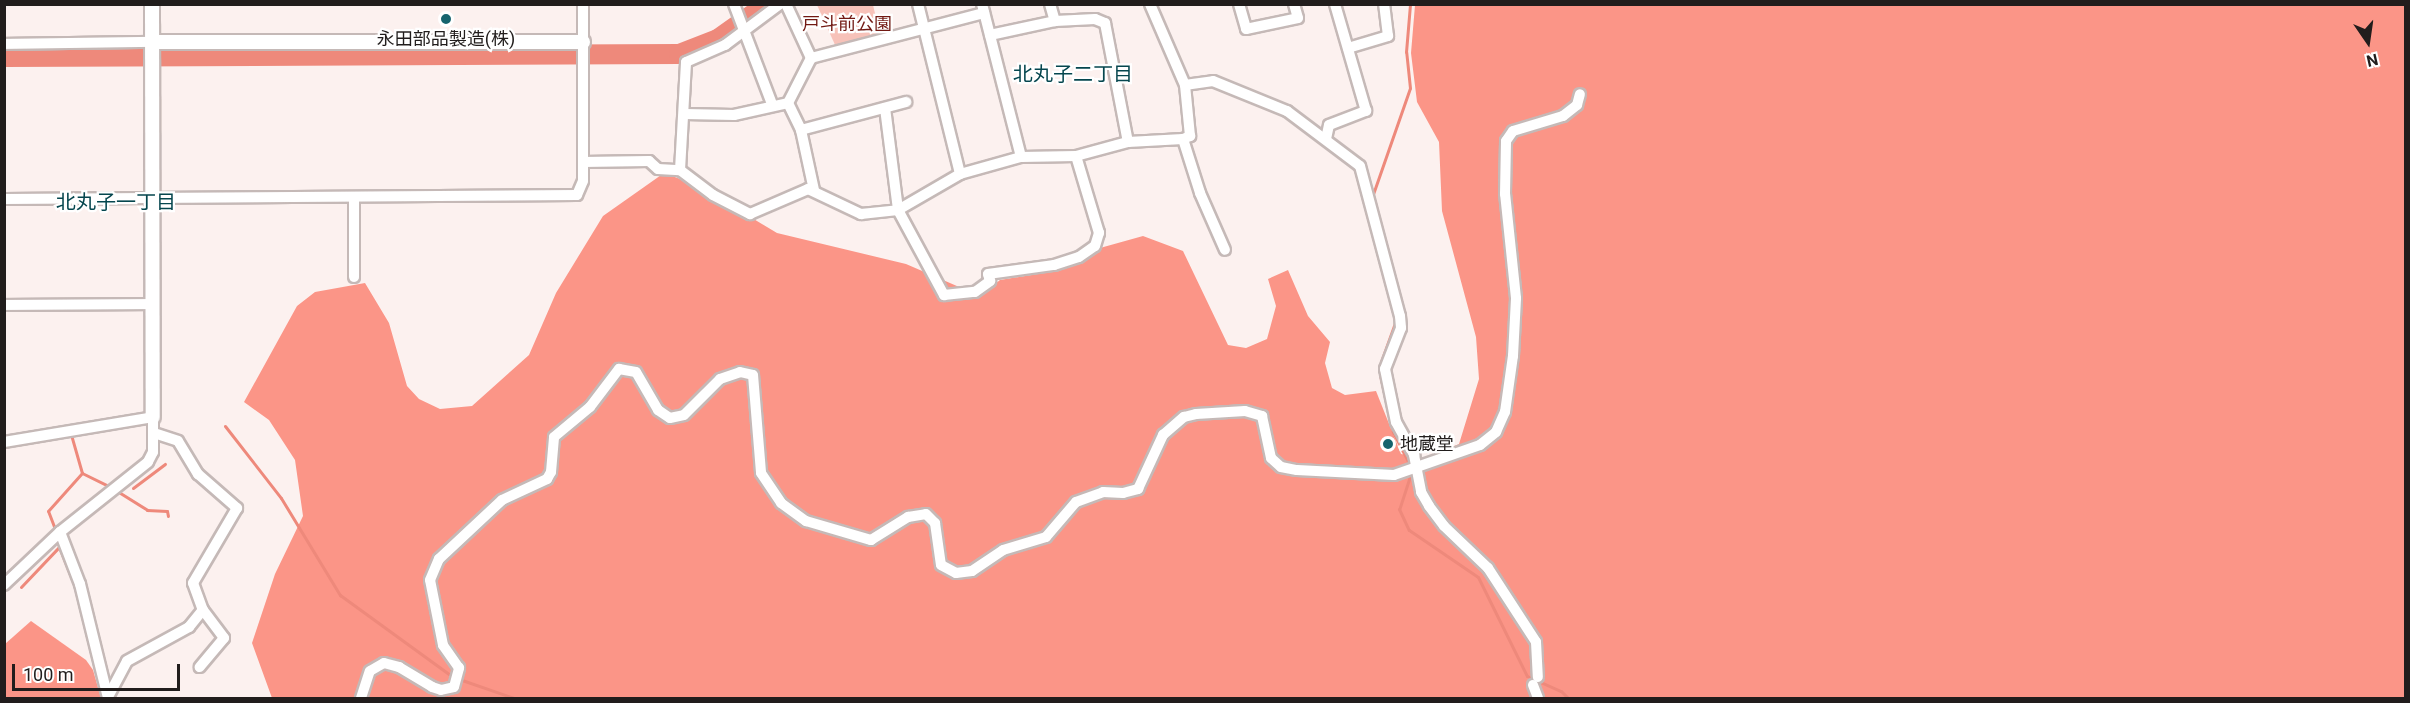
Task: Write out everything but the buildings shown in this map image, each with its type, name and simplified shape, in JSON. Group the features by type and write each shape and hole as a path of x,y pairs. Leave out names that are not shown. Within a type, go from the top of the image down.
{"street":[{"path":"4,585 60,532 148,462 153,452 152,4"},
{"path":"4,199 572,197 582,189 583,4"},
{"path":"734,4 738,20 772,104"},
{"path":"680,170 685,114 686,62 725,45 780,4"},
{"path":"786,4 812,58"},
{"path":"918,4 960,174"},
{"path":"1050,4 1055,21"},
{"path":"583,162 649,161 658,169 680,170 714,195 750,213 794,192 814,190 861,214 898,210 960,174 1021,157 1076,156 1128,142 1183,139 1190,136 1185,85 1150,4"},
{"path":"1239,4 1246,29 1298,18 1294,4"},
{"path":"1326,139 1329,125 1366,111 1335,4"},
{"path":"1348,48 1388,36 1384,4"},
{"path":"788,103 812,58 924,28 983,9 1021,157"},
{"path":"990,35 1055,21 1095,19 1107,27 1128,142"},
{"path":"4,44 583,46"},
{"path":"1185,85 1213,81 1287,111 1360,166 1367,182 1401,322 1399,336 1386,361 1386,381 1399,430 1418,466 1421,492 1429,506 1444,526 1488,568 1536,642 1535,681 1538,699"},
{"path":"361,699 370,671 384,663 399,667 432,687 441,690 454,687 459,668 443,645 430,580 439,559 502,500 547,479 551,472 554,438 590,407 619,369 636,372 658,410 670,418 684,415 720,379 740,372 753,375 761,473 781,503 806,521 871,540 908,517 926,514 935,524 941,565 956,573 972,571 1002,550 1046,537 1076,502 1103,492 1123,493 1138,489 1163,435 1176,422 1196,414 1245,411 1262,416 1271,458 1286,469 1383,476 1480,445 1499,427 1509,391 1516,298 1504,194 1506,141 1513,131 1563,116 1577,105 1580,94"},
{"path":"801,130 906,102"},
{"path":"685,114 744,114 772,104 788,103"},
{"path":"788,103 801,130 814,190"},
{"path":"885,108 898,210 944,296 975,292 990,281 988,274 1054,265 1079,257 1095,246 1099,233 1076,156"},
{"path":"1183,139 1200,193 1225,250"},
{"path":"354,198 354,277"},
{"path":"4,305 154,304"},
{"path":"4,442 153,417"},
{"path":"154,433 178,441 198,474 237,508 193,583 204,610 224,638 200,667"},
{"path":"60,532 80,584 108,698"},
{"path":"108,698 127,661 189,627 204,610"}],"green space":[{"name":"戸斗前公園","path":"817,5 873,5 880,34 836,47"}],"shaded area":[{"path":"1415,5 2405,5 2405,698 272,698 252,643 275,574 303,516 295,460 269,420 244,402 297,306 315,292 365,283 389,323 407,386 419,399 440,409 472,406 529,355 556,293 603,216 664,173 699,186 777,233 906,264 980,296 1000,280 1061,270 1100,248 1143,236 1183,251 1228,345 1246,348 1267,339 1276,306 1268,279 1288,270 1308,316 1330,342 1325,363 1332,388 1345,395 1376,391 1401,454 1426,458 1459,444 1479,379 1476,337 1442,211 1439,142 1417,102 1411,53"},
{"path":"31,621 86,660 93,670 101,698 5,698 5,644"}],"waterway":[{"path":"4,57 679,54 718,39 767,4"},
{"path":"1372,197 1410,88 1406,52 1410,4"},
{"path":"1396,320 1381,362 1380,375 1393,432 1410,466"},
{"path":"225,426 281,498 340,595 453,677"},
{"path":"55,529 48,511 82,473 72,437"},
{"path":"133,488 165,464"},
{"path":"82,473 111,487"},
{"path":"1411,473 1399,509 1409,530 1478,577 1527,676 1561,691 1568,698"},
{"path":"117,491 147,510 167,511 168,516"},
{"path":"21,587 59,547 77,592"},
{"path":"459,679 514,698"}],"place":[{"name":"永田部品製造(株)","path":"446,19"},
{"name":"地蔵堂","path":"1388,444"}],"district":[{"name":"北丸子二丁目","path":"1073,74"},
{"name":"北丸子一丁目","path":"116,202"}]}
